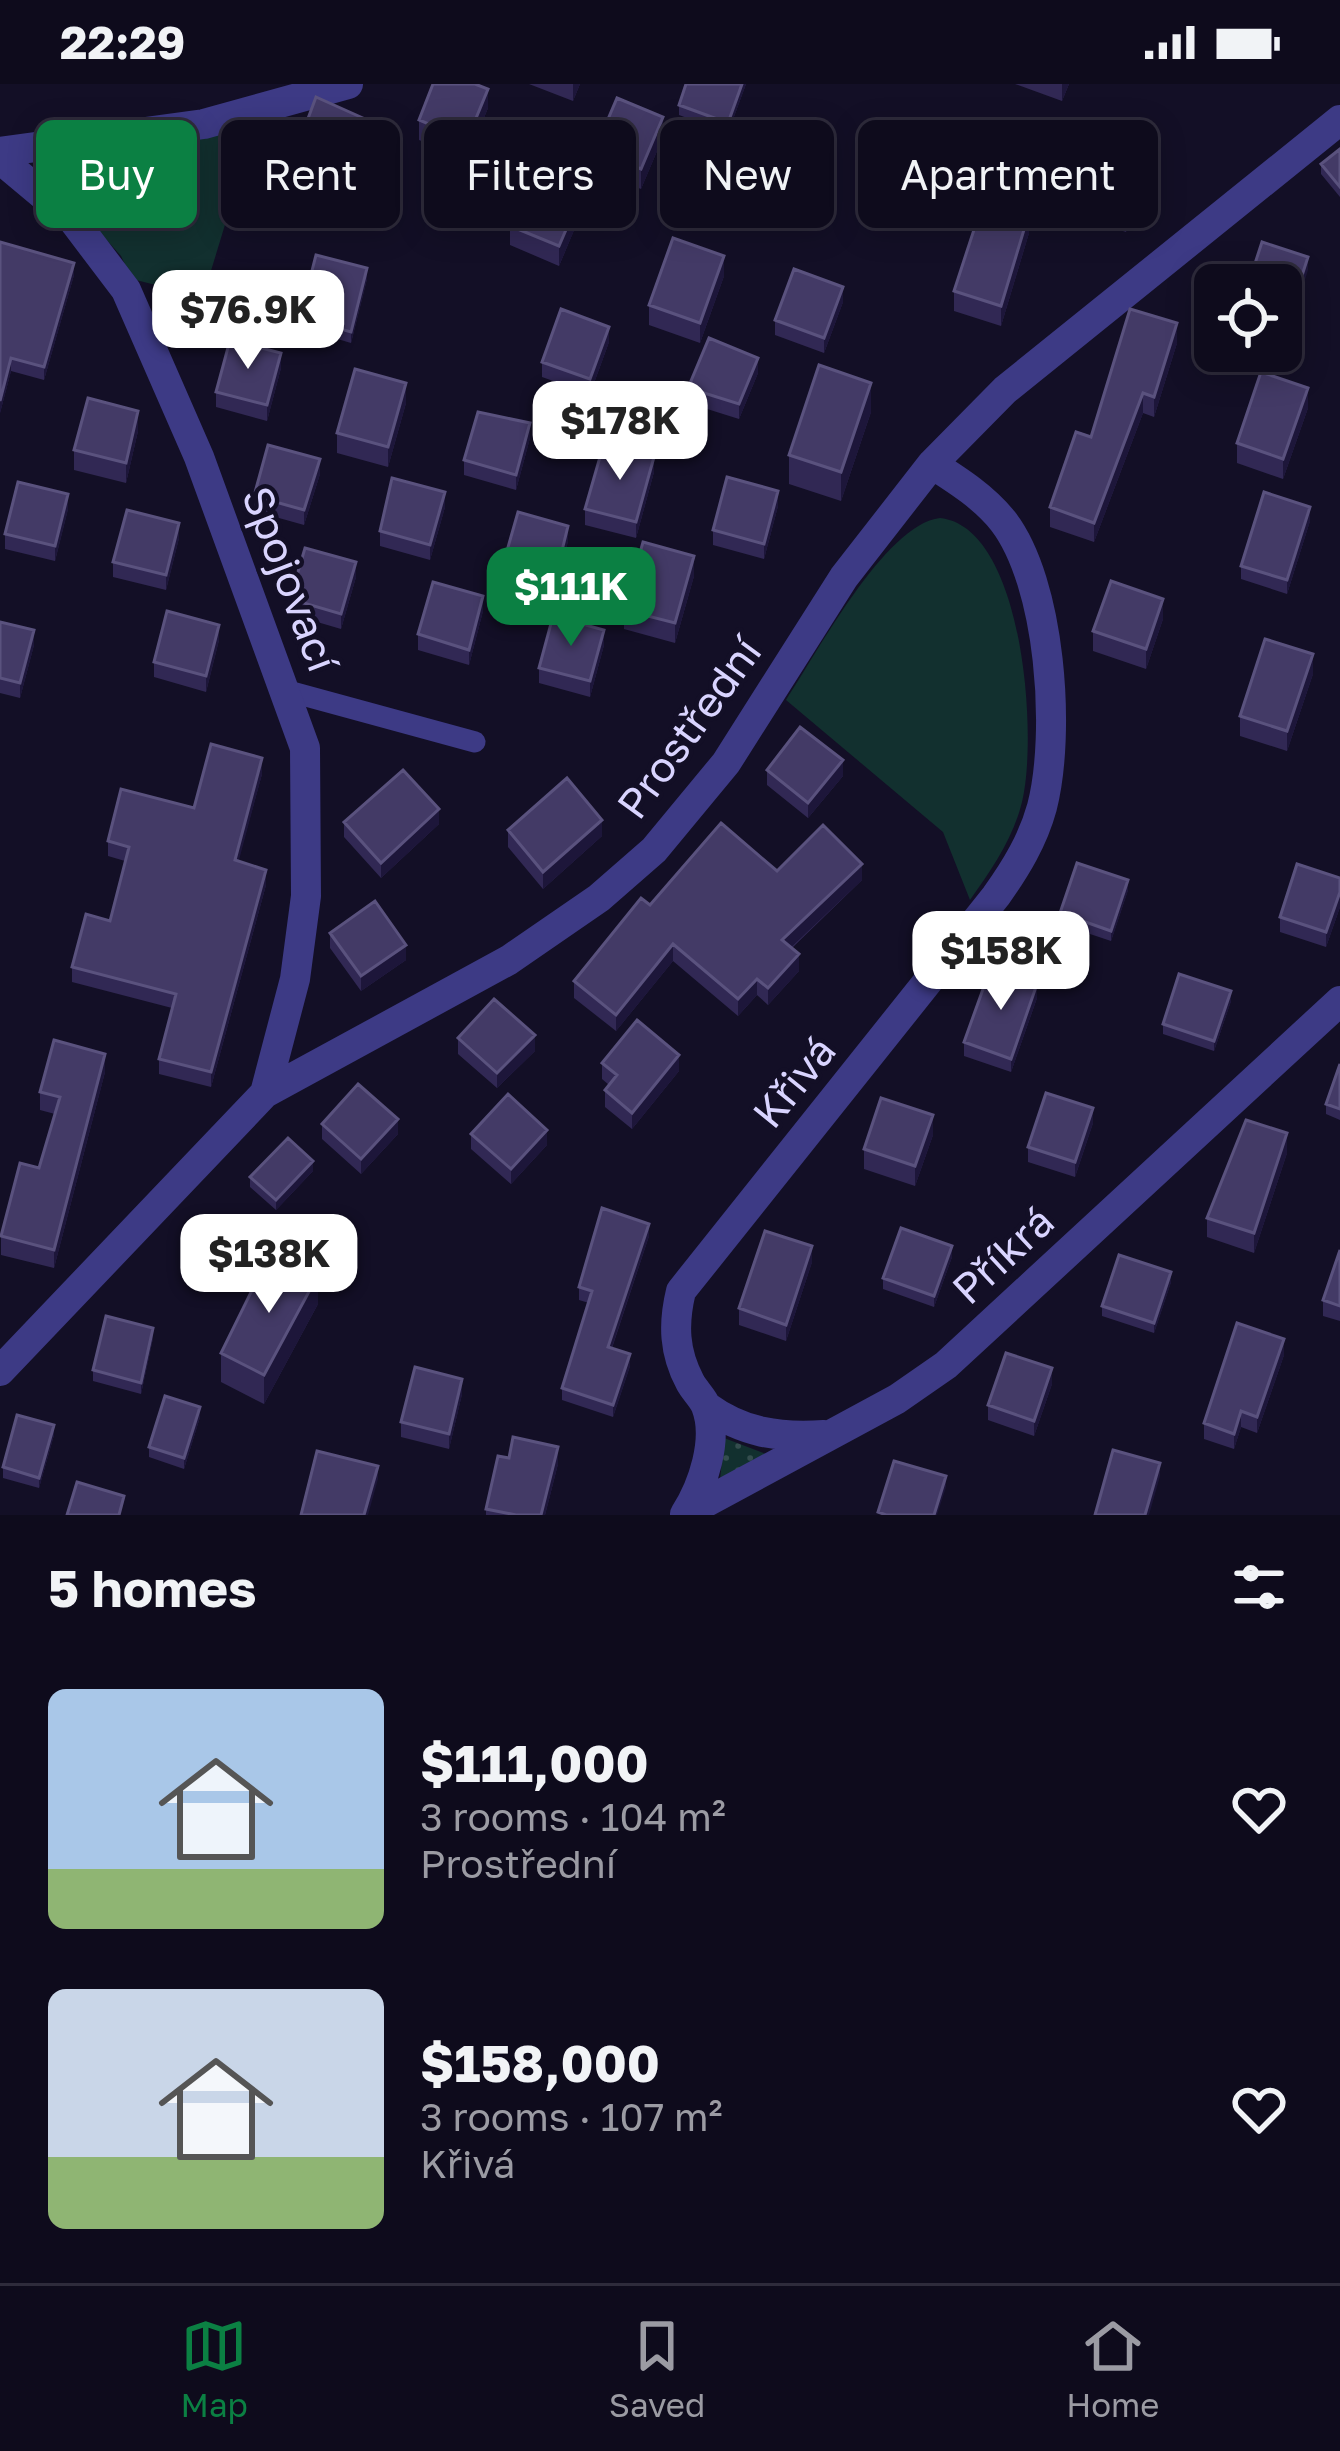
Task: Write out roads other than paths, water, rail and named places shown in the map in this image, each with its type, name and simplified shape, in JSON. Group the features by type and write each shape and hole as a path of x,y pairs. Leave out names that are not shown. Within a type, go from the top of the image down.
{"street":[{"path":"0,156 204,124 347,84"},
{"name":"Prostřední","path":"0,1371 265,1093 509,960 598,898 654,850 726,763 844,577 932,464 1005,390 1340,120"},
{"name":"Spojovací","path":"0,156 73,220 126,290 200,458 288,691 304,748 306,896 295,979 265,1093"},
{"name":"Křivá","path":"685,1515 705,1472 706,1406 684,1371 675,1342 681,1292 996,896 1016,868 1042,806 1051,710 1044,643 1022,555 1004,522 932,464"},
{"name":"Příkrá","path":"685,1515 946,1365 1340,1000"},
{"path":"706,1406 728,1422 760,1433 831,1434"}],"lane":[{"path":"288,691 475,742"}]}
